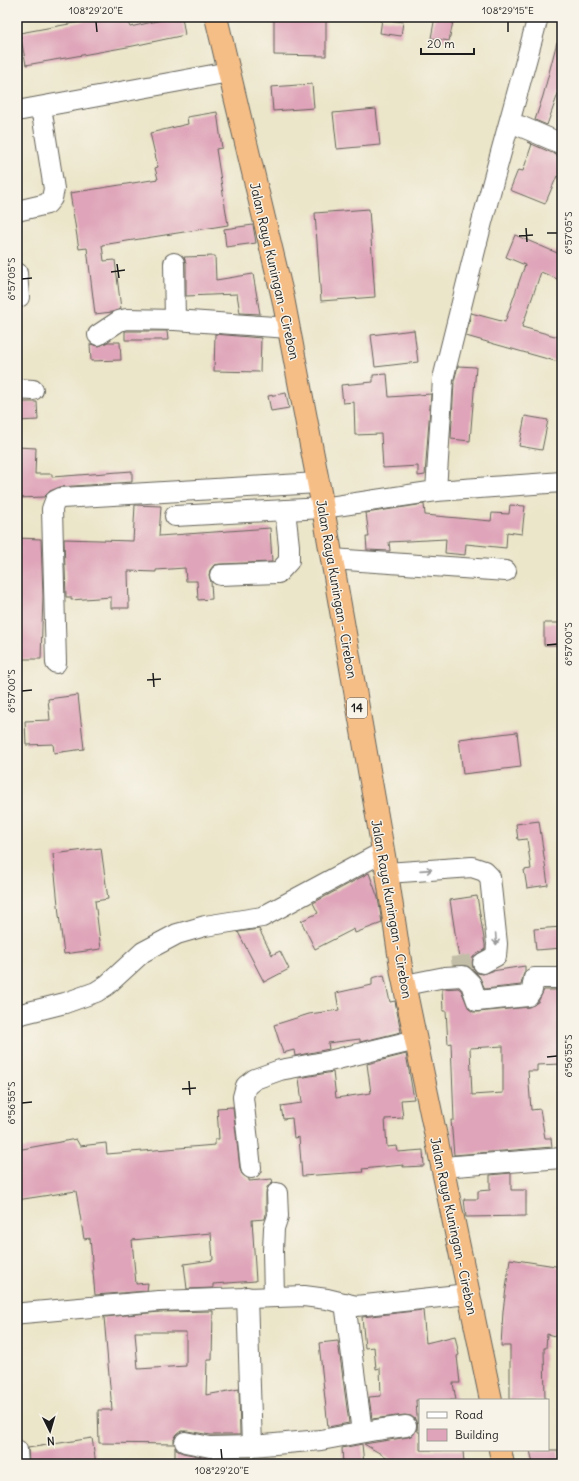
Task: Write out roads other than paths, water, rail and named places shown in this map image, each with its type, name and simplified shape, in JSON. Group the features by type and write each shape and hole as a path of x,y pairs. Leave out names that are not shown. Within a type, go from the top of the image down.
{"highway":[{"name":"Jalan Raya Kuningan - Cirebon","path":"216,17 289,328 323,508 387,873 403,980 491,1399"},
{"path":"500,1451 503,1464"}],"street":[{"path":"436,491 443,379 482,222 538,17"},
{"path":"17,111 229,72"},
{"path":"17,211 47,204 52,198 54,189 41,107"},
{"path":"520,126 562,144"},
{"path":"174,263 175,320"},
{"path":"17,273 19,296 17,298"},
{"path":"98,335 119,321 127,319 175,320 289,328"},
{"path":"175,516 323,508 436,491 562,482"},
{"path":"56,663 52,509 55,501 68,498 96,496 318,483"},
{"path":"220,575 278,573 289,561 290,546 286,510"},
{"path":"332,559 506,571"},
{"path":"17,1015 65,1003 96,992 107,985 144,952 177,934 205,926 262,917 383,852"},
{"path":"387,873 472,868 484,871 490,878 497,944 496,956 483,963"},
{"path":"403,980 452,967"},
{"path":"403,980 462,976 471,984 477,1001 528,996 532,990 534,978 562,978"},
{"path":"251,1168 243,1097 246,1086 255,1079 280,1070 329,1061 416,1040"},
{"path":"442,1167 562,1158"},
{"path":"274,1297 273,1251 274,1228 278,1216 277,1193"},
{"path":"17,1314 159,1301 304,1296 356,1306 468,1294"},
{"path":"247,1298 252,1446"},
{"path":"345,1303 362,1432"},
{"path":"185,1442 210,1447 252,1446 321,1440 362,1432 406,1426"},
{"path":"17,1450 18,1464"}],"tunnel":[{"path":"452,967 483,963"}]}
